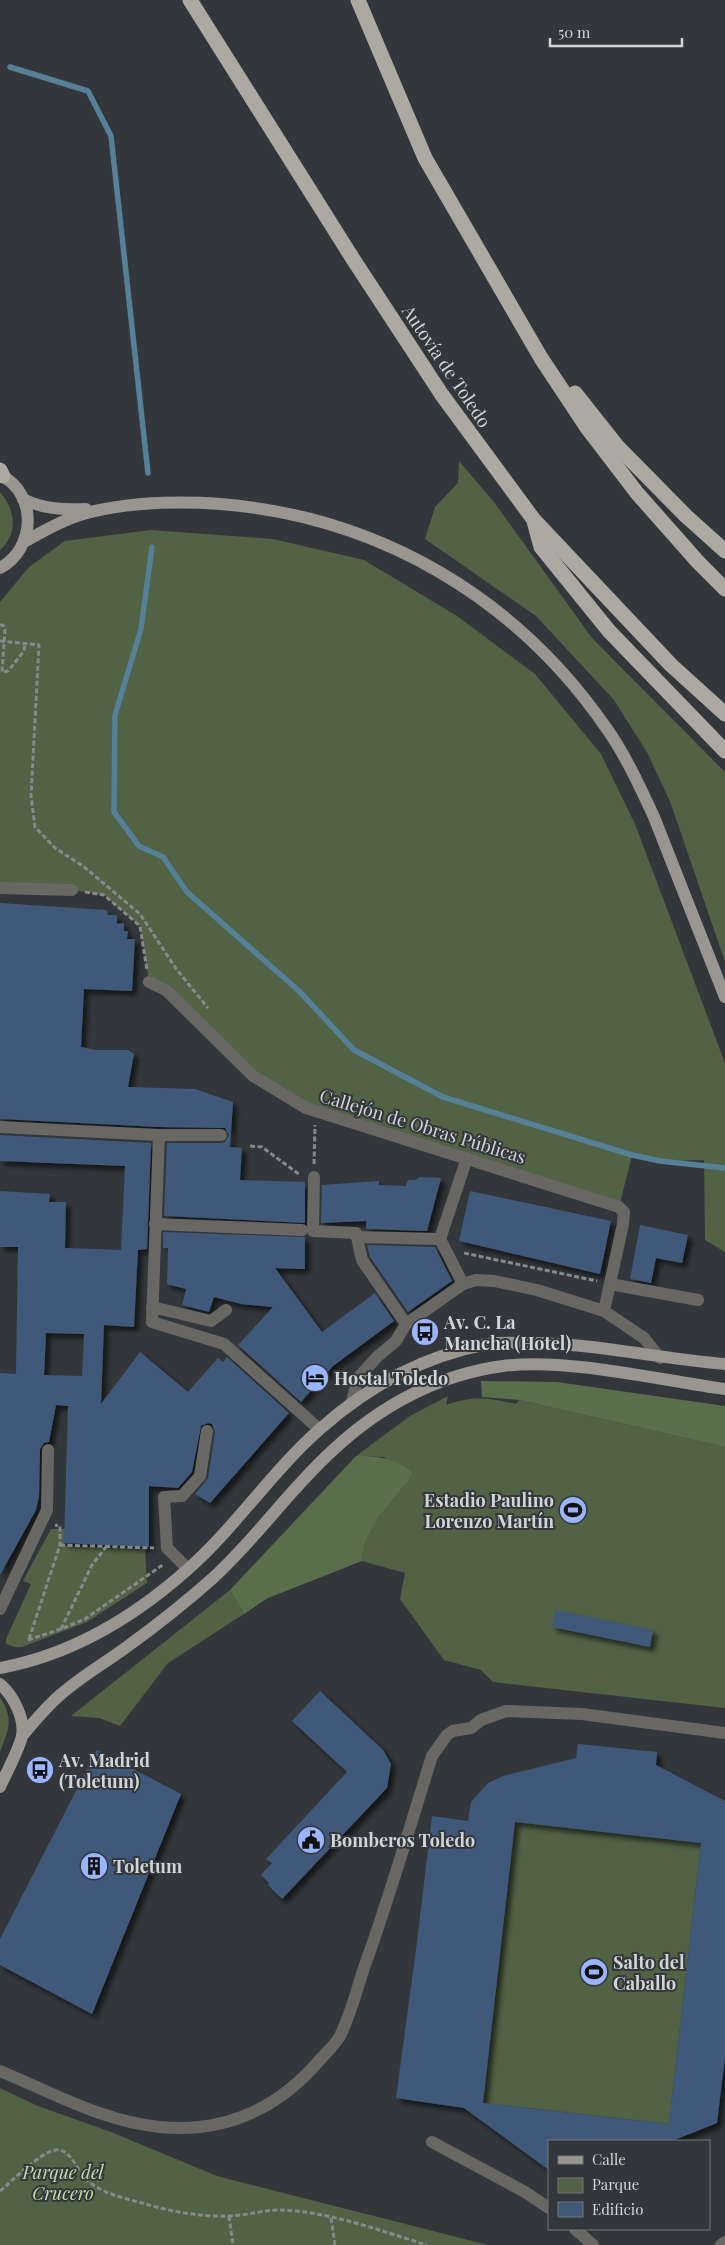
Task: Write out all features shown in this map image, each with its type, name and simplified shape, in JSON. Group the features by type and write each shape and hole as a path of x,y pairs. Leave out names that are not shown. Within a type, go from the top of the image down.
{"highway":[{"name":"Autovía de Toledo","path":"190,0 353,259 442,395 534,520 671,665 725,714"},
{"path":"358,0 425,158 541,358 588,428 637,493 698,562 725,589"},
{"path":"541,358 573,391 617,446 686,516 725,551"},
{"path":"534,520 541,547 609,631 725,751"}],"main road":[{"path":"1,474 15,486 23,498 28,513 28,528 24,542 15,556 1,568"},
{"path":"23,498 38,506 69,510 164,503 206,503 270,510 301,516 367,537 397,549 464,586 499,611 553,661 572,682 609,730 654,817 725,997"},
{"path":"24,542 53,526 80,515 113,508"},
{"path":"0,1668 37,1660 78,1644 118,1622 188,1569 319,1429 352,1402 407,1370 454,1352 489,1344 545,1343 577,1345 660,1358 725,1364"},
{"path":"0,1787 22,1736 61,1694 129,1646 191,1597 218,1573 330,1452 362,1425 391,1405 430,1385 466,1373 504,1366 542,1365 618,1373 725,1389"},
{"path":"0,1684 12,1696 20,1716 22,1736"}],"street":[{"path":"0,888 72,890"},
{"name":"Callejón de Obras Públicas","path":"149,982 167,991 253,1076 306,1108 619,1207 624,1212 604,1311"},
{"path":"0,1127 159,1135 221,1135"},
{"path":"159,1135 152,1322 224,1344 319,1429"},
{"path":"463,1284 443,1244 467,1158"},
{"path":"310,1179 313,1231 356,1233 362,1260 406,1324"},
{"path":"155,1224 302,1230"},
{"path":"357,1237 443,1244"},
{"path":"352,1402 358,1378 377,1357 396,1341 406,1324 463,1284 476,1280 494,1281 536,1290 604,1311 644,1338 660,1358"},
{"path":"610,1284 698,1300"},
{"path":"152,1307 211,1321 226,1310"},
{"path":"188,1569 172,1552 164,1498 182,1496 200,1476 207,1431"},
{"path":"0,1609 47,1510 48,1450"},
{"path":"0,2070 105,2114 160,2127 197,2127 230,2123 258,2110 280,2098 306,2075 339,2038 376,1934 432,1756 447,1735 453,1731 471,1728 481,1720 506,1710 582,1714 725,1733"},
{"path":"432,2142 525,2192 548,2207"},
{"path":"576,2230 593,2245"},
{"path":"721,2245 725,2242"}],"path":[{"path":"0,625 3,625 5,630 2,672 8,671 24,651 25,643"},
{"path":"0,641 39,645 31,796 35,827 56,848 82,866 140,914 177,970 213,1014"},
{"path":"72,890 104,895 140,926 149,982"},
{"path":"250,1146 262,1147 310,1179 316,1111"},
{"path":"443,1244 610,1284"},
{"path":"42,1523 60,1526 60,1545 28,1640 85,1619 172,1552"},
{"path":"60,1545 172,1552"},
{"path":"61,1629 92,1566 106,1547"},
{"path":"0,2190 37,2159 54,2150 64,2152 72,2159 84,2177 104,2192 162,2209 209,2216 229,2216 279,2210 331,2218 427,2245"},
{"path":"229,2216 233,2245"},
{"path":"331,2218 335,2245"}],"green space":[{"path":"459,461 494,502 592,638 725,772 725,962 671,804 648,754 614,700 536,616 425,539 435,507 458,483"},
{"path":"0,492 9,506 13,521 10,536 0,550"},
{"path":"151,530 273,539 364,560 457,616 535,674 601,754 635,824 725,1063 725,1252 705,1240 704,1160 660,1161 632,1155 619,1207 306,1108 253,1076 149,982 140,926 104,895 72,890 0,888 0,602 29,567 65,541"},
{"path":"481,1381 557,1382 725,1406 725,1447 519,1400 482,1397"},
{"name":"Estadio Paulino Lorenzo Martín","path":"448,1396 446,1405 474,1399 489,1399 516,1404 519,1400 725,1447 725,1708 493,1682 481,1670 444,1660 400,1599 405,1573 362,1561 365,1542 379,1517 411,1478 384,1457 356,1456 410,1416"},
{"path":"356,1456 393,1461 412,1472 411,1478 379,1517 365,1542 362,1561 268,1598 244,1614 230,1590"},
{"path":"51,1529 65,1529 64,1546 145,1548 147,1583 87,1622 22,1647 6,1644 6,1639 31,1584 23,1581"},
{"path":"230,1590 244,1614 168,1663 120,1726 99,1718 71,1716"},
{"path":"0,1697 9,1718 9,1724 0,1752"},
{"path":"515,1822 701,1843 669,2124 483,2103"},
{"name":"Parque del Crucero","path":"0,2088 38,2106 111,2132 217,2176 488,2245 0,2245"}],"building":[{"path":"0,903 107,910 108,915 117,915 117,924 124,923 124,931 128,931 127,939 135,939 132,991 84,989 81,1047 96,1050 128,1050 134,1054 128,1087 195,1089 233,1102 230,1147 242,1148 240,1180 305,1182 305,1223 164,1216 167,1143 225,1142 229,1135 225,1128 159,1127 0,1119"},
{"path":"0,1135 151,1143 147,1249 138,1250 134,1327 104,1325 101,1404 140,1352 188,1392 218,1358 223,1362 227,1357 289,1413 210,1503 195,1494 208,1478 215,1432 212,1424 208,1423 201,1426 192,1472 178,1488 149,1486 149,1547 64,1543 68,1406 56,1405 49,1442 44,1443 40,1449 39,1496 36,1510 0,1575 0,1373 16,1374 18,1247 0,1247 0,1191 50,1194 49,1202 66,1202 65,1248 121,1250 125,1166 0,1161","holes":["46,1333 84,1334 82,1376 44,1375"]},
{"path":"420,1177 441,1178 427,1231 366,1229 366,1221 321,1223 322,1185 379,1181 379,1185 406,1186 408,1180 416,1180"},
{"path":"470,1191 611,1221 600,1274 459,1241"},
{"path":"640,1225 688,1235 682,1263 656,1258 651,1283 630,1279"},
{"path":"163,1232 305,1237 305,1269 275,1268 322,1332 375,1293 394,1321 333,1366 301,1402 238,1345 273,1307 241,1304 214,1297 209,1312 182,1305 186,1289 167,1284 168,1248 163,1248"},
{"path":"367,1245 435,1247 452,1281 408,1312 370,1257"},
{"path":"555,1610 653,1630 650,1647 552,1627"},
{"path":"320,1691 383,1750 391,1764 387,1788 282,1899 261,1875 272,1863 266,1859 347,1772 292,1721"},
{"path":"578,1744 657,1752 656,1765 725,1801 725,2057 717,2123 674,2140 548,2140 548,2169 464,2108 396,2098 432,1816 468,1821 471,1802 488,1783 503,1776 576,1758","holes":["515,1822 701,1843 669,2124 483,2103"]},
{"name":"Toletum","path":"97,1750 181,1794 92,2014 0,1965 0,1939"}],"waterway":[{"path":"10,67 88,91 111,136 148,473"},
{"path":"152,547 141,629 115,715 114,812 139,846 163,857 187,892 299,991 354,1050 443,1097 632,1155 660,1161 725,1168"}],"place":[{"name":"Av. C. La Mancha (Hotel)","path":"425,1332"},
{"name":"Hostal Toledo","path":"315,1378"},
{"name":"Estadio Paulino Lorenzo Martín","path":"573,1510"},
{"name":"Av. Madrid (Toletum)","path":"40,1770"},
{"name":"Bomberos Toledo","path":"311,1840"},
{"name":"Toletum","path":"94,1866"},
{"name":"Salto del Caballo","path":"594,1972"}]}
